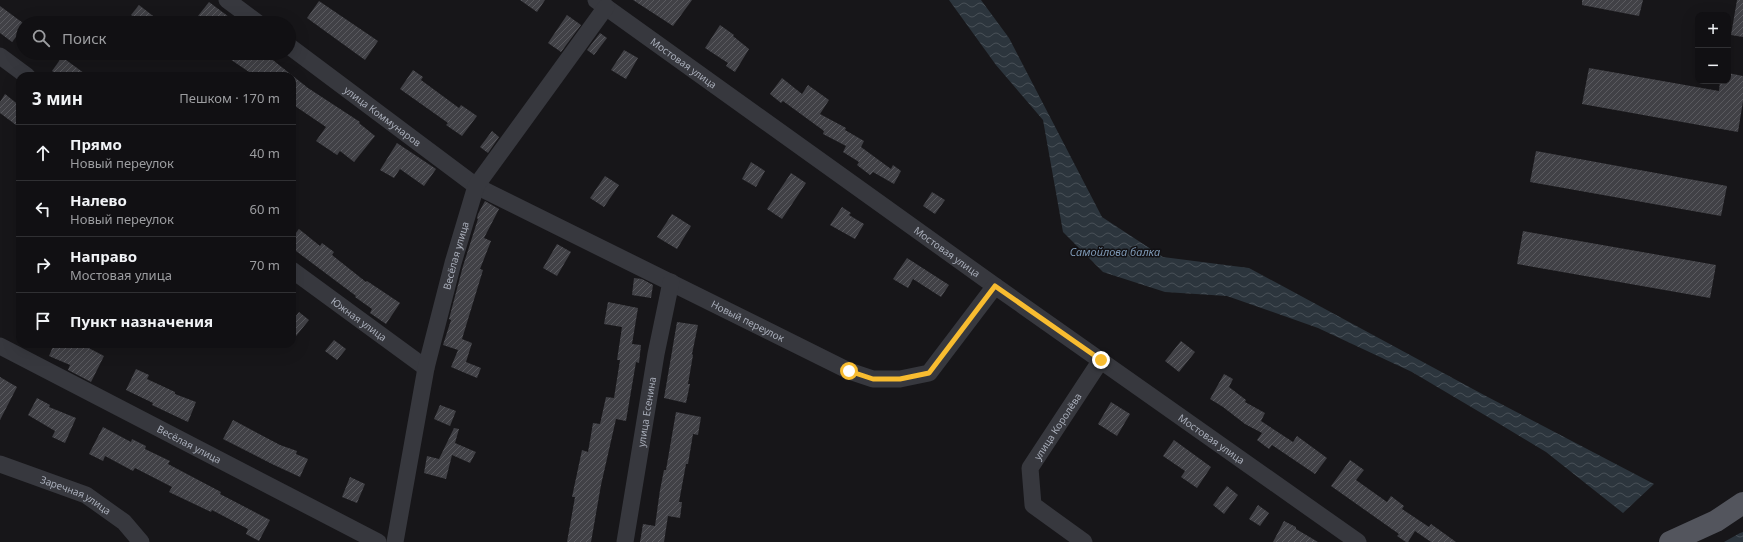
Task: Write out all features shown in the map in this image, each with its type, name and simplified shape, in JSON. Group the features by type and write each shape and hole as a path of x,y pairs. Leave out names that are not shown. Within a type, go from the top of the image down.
{"main road":[{"path":"1670,542 1716,521 1743,503"}],"street":[{"path":"227,0 249,16"},
{"name":"Весёлая улица","path":"395,542 426,368 453,262 476,186 601,4"},
{"name":"Мостовая улица","path":"601,4 995,286 1358,542"},
{"name":"улица Коммунаров","path":"296,51 476,186"},
{"path":"0,56 22,72"},
{"name":"Новый переулок","path":"476,186 849,371 873,379 900,379 929,373 995,286"},
{"name":"Южная улица","path":"296,273 426,368"},
{"name":"улица Есенина","path":"625,542 656,354 671,282"},
{"name":"Весёлая улица","path":"0,346 378,542"},
{"name":"улица Королёва","path":"1084,542 1033,505 1030,468 1101,360"},
{"name":"Заречная улица","path":"0,464 86,495 124,522 141,542"}],"water":[{"name":"Самойлова балка","path":"949,0 981,0 1009,38 1102,217 1163,257 1249,268 1484,395 1654,484 1623,513 1546,452 1412,372 1318,328 1227,296 1165,292 1103,272 1063,232 1043,120 996,65"},
{"path":"1743,532 1743,542 1724,542 1740,533"}],"building":[{"path":"520,0 545,0 537,12"},
{"path":"633,0 692,0 673,26"},
{"path":"1582,0 1643,0 1639,16 1582,5"},
{"path":"1737,0 1743,0 1743,37 1731,35"},
{"path":"319,1 378,41 365,60 307,18"},
{"path":"209,2 228,16 198,16"},
{"path":"139,5 153,16 132,16 131,15"},
{"path":"0,6 16,18 16,37 12,42 0,33"},
{"path":"567,15 581,25 561,52 548,43"},
{"path":"720,25 734,35 733,36 749,49 735,72 726,66 728,63 705,48"},
{"path":"600,33 607,38 594,55 587,50"},
{"path":"624,50 638,58 626,79 611,70"},
{"path":"60,60 66,60 83,72 53,72 52,71"},
{"path":"231,60 273,60 288,72 249,72"},
{"path":"1589,68 1719,91 1720,84 1731,84 1731,74 1743,76 1743,101 1738,132 1582,104"},
{"path":"413,70 423,77 421,80 459,108 461,105 477,116 462,136 446,125 448,123 400,89"},
{"path":"296,78 360,122 359,123 375,136 354,162 340,151 337,155 316,141 326,127 296,107"},
{"path":"782,78 802,94 808,85 829,100 820,114 846,128 845,130 864,141 861,147 891,169 893,165 901,171 894,184 873,172 870,175 857,165 859,162 843,152 846,146 823,134 824,131 783,101 781,103 770,94"},
{"path":"5,94 16,103 16,125 0,113 0,102"},
{"path":"492,131 499,137 488,153 480,147"},
{"path":"397,143 436,169 424,186 400,169 394,178 380,170"},
{"path":"1536,151 1727,186 1721,216 1530,182"},
{"path":"751,162 765,171 756,187 742,179"},
{"path":"791,173 806,183 782,219 767,209"},
{"path":"605,176 619,185 604,207 590,198"},
{"path":"932,192 945,200 935,214 923,206"},
{"path":"485,201 499,209 484,238 491,241 480,269 483,270 462,339 472,343 466,362 481,368 477,378 451,367 458,350 443,345 451,320 449,319 463,266 478,219 478,214"},
{"path":"842,207 851,213 849,215 864,224 855,239 830,225"},
{"path":"672,214 691,226 677,249 657,237"},
{"path":"299,229 320,246 322,243 334,252 332,255 366,282 367,281 400,303 386,324 370,313 372,309 355,297 356,296 296,251 296,233"},
{"path":"1523,231 1716,265 1710,298 1517,264"},
{"path":"557,244 571,252 557,276 543,268"},
{"path":"907,258 949,285 941,297 913,279 908,288 893,279"},
{"path":"634,278 642,279 653,285 651,298 632,295"},
{"path":"608,302 638,308 632,344 641,345 639,363 636,362 626,421 616,419 601,485 591,542 567,542 575,497 572,497 582,450 588,452 593,423 600,424 606,397 614,398 620,360 617,360 622,327 604,324"},
{"path":"299,312 309,320 296,336 296,316"},
{"path":"677,322 698,325 692,354 688,384 690,384 686,403 664,398"},
{"path":"334,340 346,349 337,360 325,351"},
{"path":"1181,341 1195,352 1179,372 1165,361"},
{"path":"52,348 89,348 104,356 91,382 68,370 70,365 49,356"},
{"path":"136,369 149,375 147,379 175,392 175,394 196,402 188,422 152,405 153,403 126,390"},
{"path":"1224,374 1233,379 1229,387 1246,400 1245,402 1265,413 1261,421 1293,442 1297,436 1327,458 1315,474 1272,445 1269,449 1257,440 1262,433 1245,424 1210,399"},
{"path":"0,377 17,387 0,420"},
{"path":"37,398 50,405 49,407 76,418 65,443 52,437 55,431 28,415"},
{"path":"1111,402 1130,414 1117,436 1098,424"},
{"path":"440,405 456,411 450,426 434,419"},
{"path":"676,412 701,417 698,435 693,434 688,464 686,464 679,502 682,502 680,518 668,516 664,542 640,542 643,524 655,526 660,490 664,470 666,470"},
{"path":"233,420 280,445 297,451 296,454 308,459 300,477 223,439"},
{"path":"103,427 131,442 132,439 146,446 145,449 170,461 168,464 221,492 220,494 270,520 259,541 246,534 248,529 212,510 211,512 169,492 172,487 135,468 133,471 105,456 103,461 89,454"},
{"path":"454,428 459,429 455,443 476,452 470,463 452,455 446,479 424,473 427,456 439,459"},
{"path":"1174,440 1211,467 1197,488 1181,477 1185,471 1163,456"},
{"path":"1350,460 1364,470 1356,480 1387,502 1391,496 1404,506 1402,509 1429,527 1431,524 1456,542 1431,542 1415,531 1408,542 1406,542 1397,536 1399,534 1331,486"},
{"path":"350,477 365,484 357,503 342,497"},
{"path":"1227,486 1238,495 1224,514 1213,505"},
{"path":"1258,505 1269,513 1260,526 1249,519"},
{"path":"1284,521 1296,527 1296,529 1318,542 1273,542"}],"route":[{"path":"849,371 873,379 900,379 929,373 995,286 1101,360"}]}
